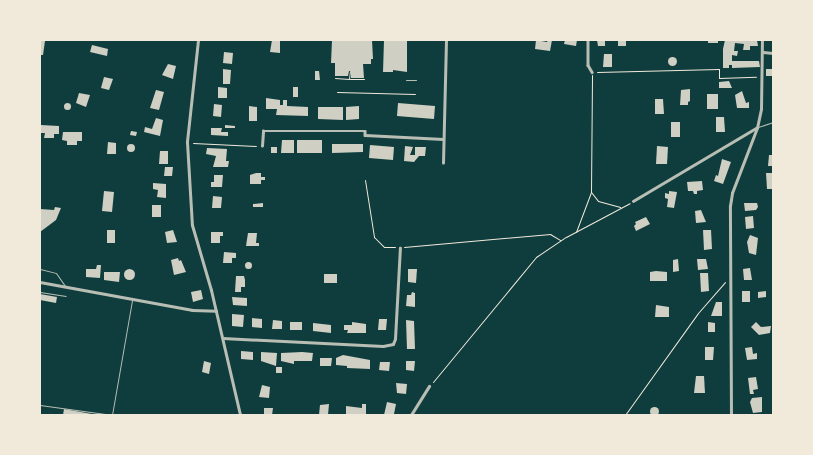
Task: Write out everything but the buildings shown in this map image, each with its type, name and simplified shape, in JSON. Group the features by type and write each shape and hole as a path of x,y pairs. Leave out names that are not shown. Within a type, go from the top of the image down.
{"street":[{"path":"198,40 187,142 192,225 211,290 240,415"},
{"path":"442,163 446,40"},
{"path":"588,40 588,65 592,72"},
{"path":"731,415 730,206 732,193 757,128 763,96 762,40"},
{"path":"763,52 773,53"},
{"path":"633,202 757,128"},
{"path":"262,146 263,131 365,131 366,135 443,139"},
{"path":"223,338 384,346 392,344 395,339 400,248"},
{"path":"40,282 192,310 216,311"},
{"path":"411,415 429,386"}],"lane":[{"path":"406,80 416,80"},
{"path":"757,128 773,122"},
{"path":"40,269 56,273 65,286"},
{"path":"40,292 66,296"},
{"path":"40,405 112,415 132,299"}],"path":[{"path":"576,232 591,192 594,86 592,72 719,69 719,78 763,77"},
{"path":"349,79 350,71"},
{"path":"335,78 364,79"},
{"path":"337,92 415,94"},
{"path":"187,142 262,146"},
{"path":"364,180 374,237 384,247 400,248 550,234 561,240"},
{"path":"591,192 598,201 621,208"},
{"path":"429,386 536,257 561,240 633,202"},
{"path":"625,415 698,313 725,282 731,278"}]}
